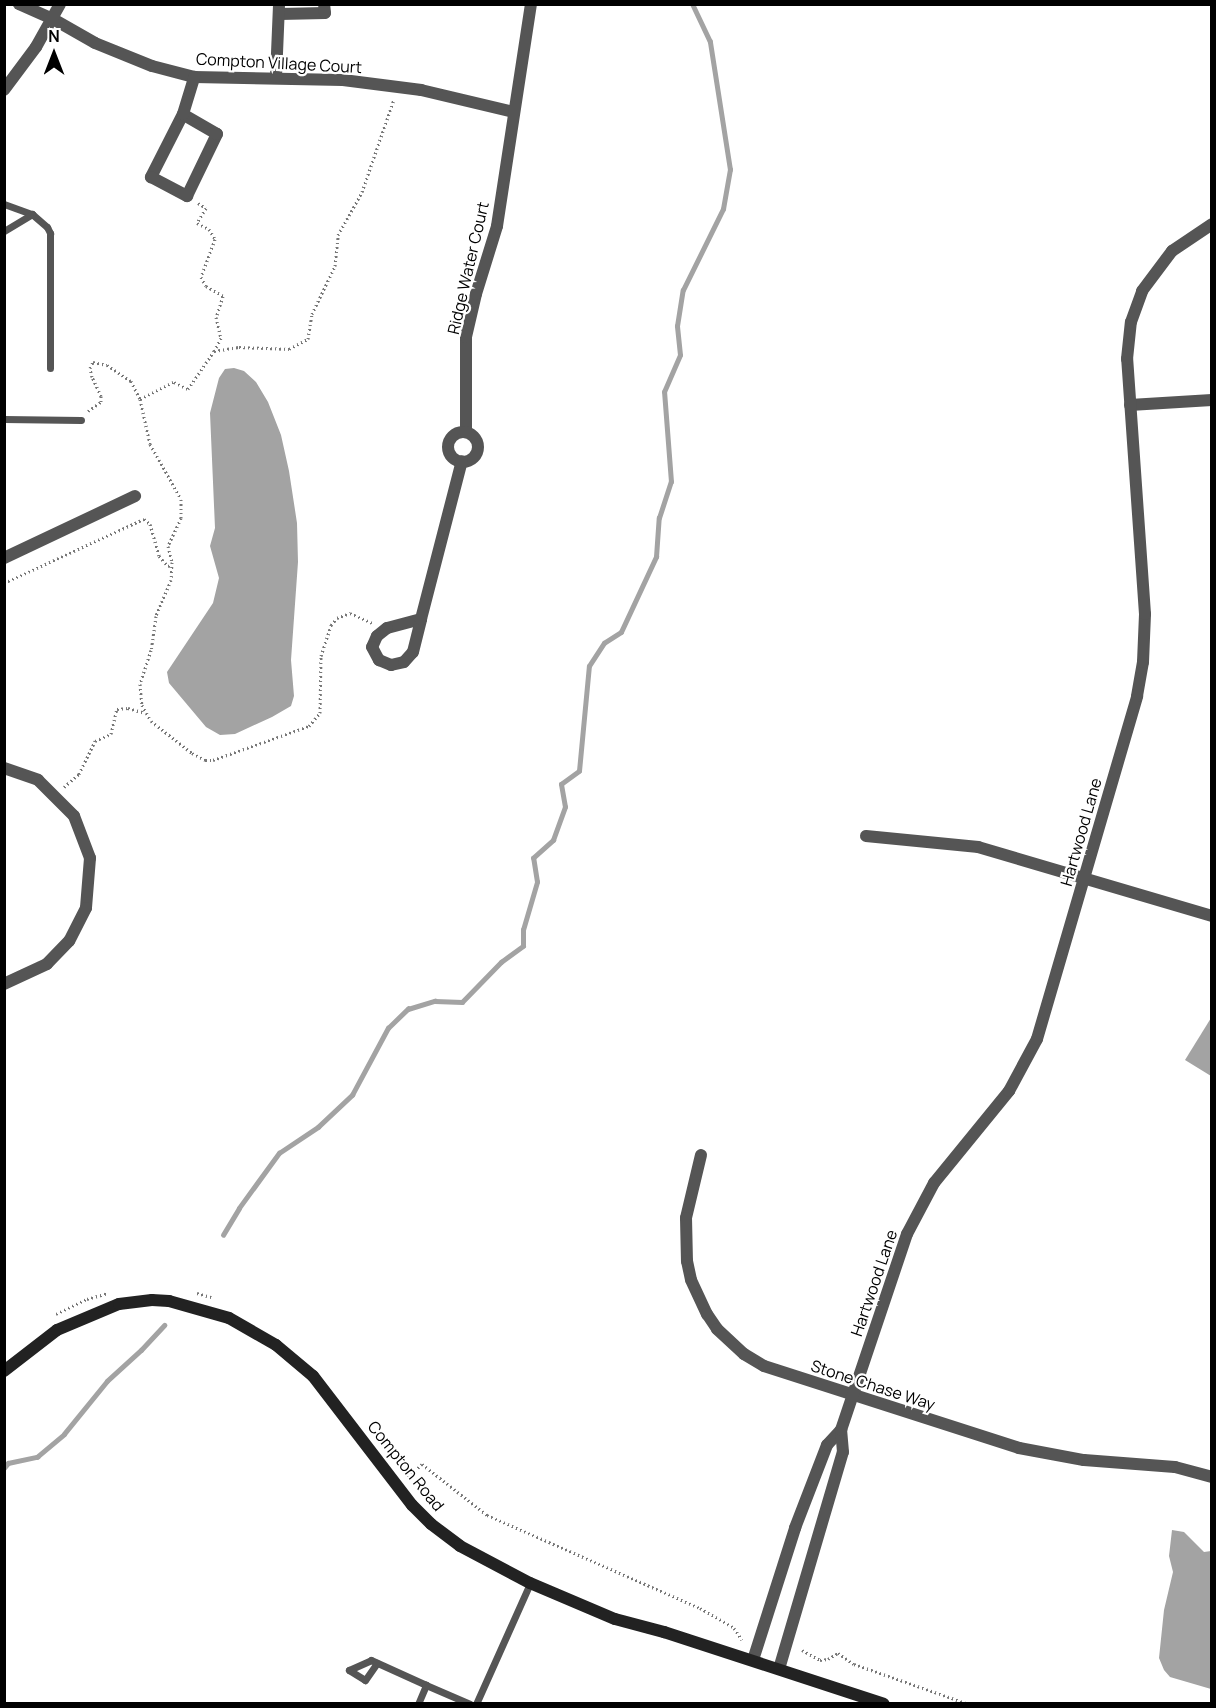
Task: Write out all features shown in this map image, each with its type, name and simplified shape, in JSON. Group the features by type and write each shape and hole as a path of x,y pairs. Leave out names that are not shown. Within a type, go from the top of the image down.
{"main road":[{"name":"Compton Road","path":"4,1371 57,1330 119,1304 145,1300 169,1301 229,1318 276,1345 313,1376 380,1465 431,1524 460,1546 530,1583 615,1618 753,1660 884,1704"}],"street":[{"name":"Compton Village Court","path":"19,4 53,19 95,43 152,66 194,77 343,80 396,87 513,112"},
{"path":"4,90 36,47 60,4"},
{"path":"276,77 280,10 325,13 324,4"},
{"name":"Ridge Water Court","path":"381,632 372,647 379,660 391,665 404,662 413,652 462,461 475,456 478,449 477,441 466,432 466,337 476,294 497,226 531,4"},
{"path":"183,114 217,134 187,196 152,177 183,114 194,77"},
{"name":"Hartwood Lane","path":"779,1669 843,1452 841,1430 907,1234 923,1202 946,1166 998,1107 1030,1054 1085,877 1137,696 1143,662 1145,614 1127,359 1128,337 1142,291 1172,251 1212,224"},
{"path":"1130,405 1212,400"},
{"path":"462,461 454,458 448,444 452,437 466,432"},
{"path":"4,558 135,496"},
{"path":"381,632 421,619"},
{"path":"4,768 38,780 74,816 90,858 86,908 69,941 47,964 4,984"},
{"path":"866,836 978,847 1212,916"},
{"name":"Stone Chase Way","path":"701,1155 686,1218 685,1244 691,1281 707,1314 729,1341 764,1366 1019,1448 1084,1460 1175,1467 1212,1477"},
{"name":"Hartwood Lane","path":"753,1660 795,1528 826,1445 841,1430"}],"lane":[{"path":"4,204 32,214 47,227 51,244 50,368"},
{"path":"4,231 32,214"},
{"path":"4,419 81,420"},
{"path":"476,1704 530,1583"},
{"path":"377,1663 470,1704"},
{"path":"418,1704 426,1685"}],"path":[{"path":"214,351 239,347 289,349 308,339 312,314 335,266 338,235 363,192 394,101 396,87"},
{"path":"140,399 174,382 188,389 221,338 216,317 223,296 202,283 201,272 215,239 209,229 197,223 206,208 187,196"},
{"path":"81,420 92,406 98,406 101,402 101,396 90,368 93,362 99,361 131,381 140,399 150,444 181,499 181,518 168,546 172,565 171,580 156,616 152,650 140,684 145,713 151,721 192,753 205,760 213,760 309,726 316,721 322,702 321,656 331,625 337,618 350,613 358,615 381,632"},
{"path":"4,583 144,519 150,524 159,556 168,566 172,565"},
{"path":"55,797 79,774 96,741 111,734 117,709 129,708 145,713"},
{"path":"48,1319 87,1299 113,1292"},
{"path":"195,1293 213,1297"},
{"path":"405,1479 422,1464 488,1515 700,1608 734,1628 742,1640"},
{"path":"802,1650 820,1660 828,1659 838,1653 854,1665 969,1704"}],"shaded area":[{"path":"234,368 244,371 256,382 268,402 281,435 289,471 297,523 298,562 291,660 294,696 291,706 272,717 235,734 220,735 206,727 169,683 167,672 213,603 219,578 210,546 215,528 210,413 219,378 225,369"},
{"path":"1211,1018 1211,1076 1185,1060"},
{"path":"1172,1530 1184,1532 1204,1552 1211,1551 1211,1689 1170,1677 1159,1658 1164,1610 1173,1572 1169,1556"}],"waterway":[{"path":"223,1235 239,1208 279,1153 318,1127 352,1095 388,1028 408,1009 435,1001 462,1002 501,962 523,946 523,930 537,882 533,858 553,840 565,807 561,784 579,771 589,666 604,643 621,632 656,557 659,518 671,482 664,392 680,355 677,326 683,290 723,209 730,170 710,42 692,4"},
{"path":"4,1468 8,1463 37,1457 64,1434 107,1381 164,1325"}]}
